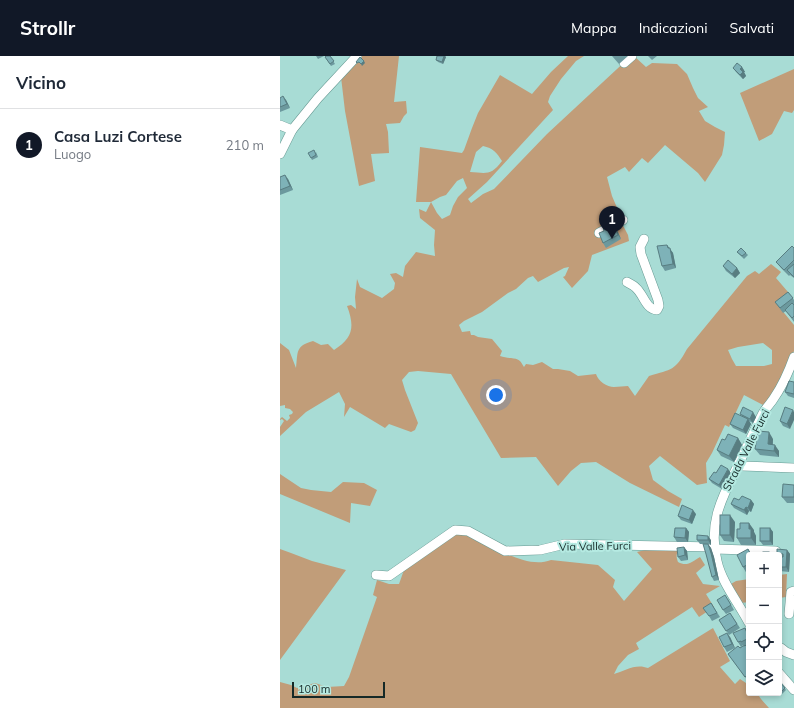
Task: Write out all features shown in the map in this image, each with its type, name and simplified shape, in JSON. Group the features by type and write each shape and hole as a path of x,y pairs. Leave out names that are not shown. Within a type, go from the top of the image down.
{"street":[{"path":"280,154 292,130 318,98 357,56"},
{"path":"624,63 632,56"},
{"path":"280,126 292,130"},
{"path":"599,233 623,220"},
{"path":"627,282 636,287 649,307 653,310 657,310 659,306 658,300 641,254 640,247 644,239"},
{"name":"Strada Valle Furci","path":"746,618 722,578 713,539 714,525 719,505 738,464 765,411 784,382 794,357"},
{"path":"738,464 742,466 794,468"},
{"name":"Via Valle Furci","path":"376,575 389,576 456,530 468,531 505,552 540,550 564,544 715,548"},
{"path":"715,548 776,551"},
{"path":"789,614 790,596 791,592 794,591"},
{"path":"782,649 794,655"},
{"path":"782,676 794,690"}],"shaded area":[{"path":"361,56 399,56 394,102 406,101 407,113 400,123 386,124 389,153 371,154 375,181 359,186 345,111 341,77"},
{"path":"568,56 584,56 576,61 561,79 550,96 548,102 553,110 487,182 468,199 471,203 483,194 494,189 547,134 631,56 634,56 646,67 652,63 677,64 687,74 698,98 708,107 699,111 705,121 725,132 722,155 705,182 698,173 665,145 648,163 642,158 629,172 625,167 607,177 612,196 618,210 616,212 628,235 629,241 592,255 588,271 572,288 563,277 565,276 569,267 564,268 538,282 533,276 528,278 516,289 482,312 459,325 462,332 470,331 471,335 492,339 502,351 500,356 518,359 524,367 526,364 533,365 542,362 553,369 570,371 578,376 596,374 603,383 609,386 628,386 635,396 649,376 668,370 679,362 687,349 747,276 755,271 759,274 771,264 781,272 776,278 788,292 776,303 794,325 794,351 783,375 765,406 744,395 729,427 725,425 706,463 707,483 697,485 660,456 649,466 653,480 682,499 679,507 630,483 596,462 581,463 571,471 558,486 536,457 501,458 451,374 418,371 409,372 402,380 418,423 415,430 411,432 389,424 385,428 350,407 344,417 345,404 339,392 306,412 280,436 280,427 284,421 280,419 282,417 287,421 290,418 289,415 293,412 290,409 285,408 285,405 280,406 280,343 289,350 296,368 298,350 307,343 313,341 321,345 328,344 334,350 345,341 351,331 350,313 347,306 351,305 356,309 355,297 357,279 360,287 382,298 394,289 395,283 390,274 396,273 403,277 405,266 416,252 435,256 435,230 420,218 419,209 426,212 431,202 416,202 420,147 462,153 478,113 500,75 532,94 551,72","holes":["483,146 494,151 502,161 495,169 491,171 480,173 470,172 476,152","463,178 467,188 458,197 450,215 442,219 431,202 446,195 457,181","763,343 772,350 772,364 764,366 736,366 728,350"]},
{"path":"794,69 794,110 792,113 784,111 772,134 759,141 740,93"},
{"path":"280,474 301,488 311,490 331,492 343,482 364,483 377,490 370,506 351,503 350,523 280,494"},
{"path":"459,533 470,536 505,553 528,561 540,562 551,560 598,565 615,580 613,587 624,601 652,569 637,552 645,550 679,549 677,560 678,562 684,564 700,557 705,565 696,573 703,584 720,586 706,594 714,607 699,617 692,607 636,643 639,649 628,655 618,666 614,674 639,666 648,668 713,628 730,661 720,667 735,684 740,679 746,683 746,696 759,696 769,708 280,708 280,682 297,688 315,683 327,687 344,686 349,677 377,597 373,595 377,580 389,584 399,584 404,570"},
{"path":"280,549 312,561 346,570 280,660"},
{"path":"787,574 786,597 782,598 782,588 782,575"},
{"path":"746,579 746,602 741,603 731,584 736,581"}],"building":[{"path":"330,56 334,61 330,64 325,57"},
{"path":"437,56 444,56 442,62 436,60"},
{"path":"360,57 364,61 361,64 356,62"},
{"path":"737,63 742,67 740,69 743,72 740,75 733,68"},
{"path":"283,96 287,104 280,107 280,98"},
{"path":"314,150 316,155 311,158 308,153"},
{"path":"285,175 290,186 280,190 280,177"},
{"path":"607,226 608,229 614,226 618,235 603,243 599,233 604,231 603,227"},
{"path":"667,245 668,248 670,248 673,264 662,266 657,246"},
{"path":"792,246 794,248 794,260 784,270 776,262"},
{"path":"741,248 746,253 742,256 737,252"},
{"path":"728,260 737,268 732,274 723,266"},
{"path":"794,264 794,277 787,270"},
{"path":"788,292 793,298 780,308 775,302"},
{"path":"792,303 794,305 794,316 792,318 785,310"},
{"path":"789,381 794,382 794,394 785,392"},
{"path":"743,407 753,412 750,419 740,414"},
{"path":"785,407 793,410 787,424 780,421"},
{"path":"735,413 748,419 743,430 730,424"},
{"path":"758,431 769,432 768,444 775,445 774,451 755,449"},
{"path":"728,434 738,438 729,456 717,450 722,439 725,440"},
{"path":"721,465 728,469 719,485 709,479 714,472 716,473"},
{"path":"783,484 794,485 794,497 782,497"},
{"path":"742,496 751,500 748,508 746,507 744,510 731,504 734,498 739,500"},
{"path":"682,505 693,510 689,520 678,516"},
{"path":"720,515 730,515 730,535 720,535"},
{"path":"740,523 749,523 751,538 737,538 737,529 740,529"},
{"path":"675,528 686,528 685,538 674,537"},
{"path":"760,528 770,528 770,541 760,541"},
{"path":"697,535 708,536 708,540 697,540"},
{"path":"703,544 708,544 711,553 716,575 712,577 706,554"},
{"path":"684,547 685,555 678,557 677,548"},
{"path":"748,549 750,552 746,552 746,566 743,567 737,555"},
{"path":"777,549 787,550 786,567 782,567 782,552 777,552"},
{"path":"725,595 731,605 723,610 717,600"},
{"path":"711,603 717,613 709,616 703,608"},
{"path":"730,613 737,624 726,631 719,620"},
{"path":"745,628 746,640 738,642 733,633"},
{"path":"727,633 732,644 724,647 719,637"},
{"path":"746,645 745,677 728,654 738,646 740,648"}],"place":[{"name":"Casa Luzi Cortese","path":"612,239"}]}
